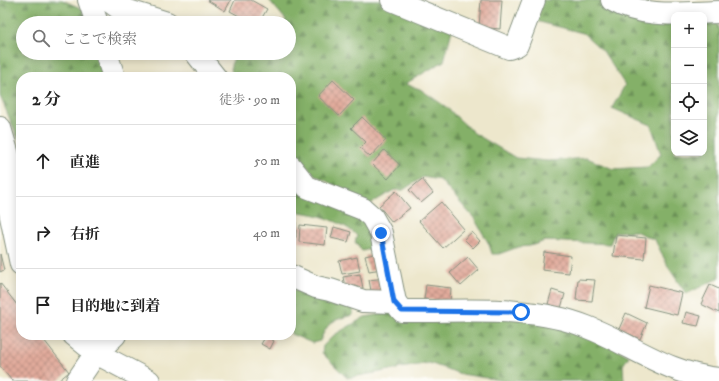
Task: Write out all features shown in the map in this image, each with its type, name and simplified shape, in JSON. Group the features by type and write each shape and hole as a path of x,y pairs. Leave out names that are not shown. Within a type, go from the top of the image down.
{"street":[{"path":"89,0 95,16"},
{"path":"108,0 119,8 145,16"},
{"path":"392,0 509,48 517,45 534,0"},
{"path":"612,0 638,10 661,14 719,12"},
{"path":"108,60 112,72"},
{"path":"202,60 212,72"},
{"path":"0,128 8,155 9,207 16,240"},
{"path":"296,173 307,187 363,208 372,217 381,233 394,302 402,311 501,311 544,315 586,326 661,364 699,377 719,379"},
{"path":"296,278 316,287 364,301 394,302"},
{"path":"80,340 96,352 149,381"},
{"path":"77,381 96,352 109,340"}],"green space":[{"path":"0,0 62,0 83,9 85,16 16,16 16,60 98,60 102,72 16,72 16,133 0,96"},
{"path":"269,0 380,0 388,5 452,30 444,61 405,84 420,89 446,107 474,133 516,158 548,161 587,158 613,169 648,167 661,154 651,125 612,108 625,85 603,51 583,33 532,20 539,0 598,0 618,10 671,21 671,156 707,156 707,19 716,22 719,31 719,278 686,294 669,268 655,240 635,231 615,232 610,244 545,241 530,246 518,247 499,254 492,254 489,244 474,218 440,180 423,177 403,190 394,190 370,204 315,175 296,156 296,72 232,72 231,65 233,60 296,60 296,16 283,16"},
{"path":"296,184 368,220 375,248 362,251 355,242 357,236 344,226 317,215 296,212"},
{"path":"296,291 314,297 353,305 353,315 332,322 326,329 320,341 312,343 296,336"},
{"path":"389,313 402,315 513,315 583,330 629,356 623,365 624,381 506,381 461,374 429,363 347,378 322,353 323,346 334,335 365,317"}],"building":[{"path":"207,0 231,0 225,11"},
{"path":"235,0 251,0 267,9 263,16 239,16 230,11"},
{"path":"481,0 502,0 500,29 479,27"},
{"path":"333,80 354,100 339,116 318,96"},
{"path":"362,117 386,140 370,157 360,148 366,142 351,128"},
{"path":"384,150 400,165 388,179 372,164"},
{"path":"422,179 433,193 421,203 409,190"},
{"path":"396,191 410,208 392,222 379,206"},
{"path":"441,202 464,229 443,248 419,221"},
{"path":"300,225 327,228 325,245 299,242"},
{"path":"334,227 351,232 348,242 331,238"},
{"path":"472,232 480,241 473,248 464,239"},
{"path":"616,235 646,238 644,259 613,256"},
{"path":"544,252 571,256 569,273 542,270"},
{"path":"379,253 382,269 369,271 365,256"},
{"path":"0,254 4,270 0,272"},
{"path":"357,257 360,271 342,274 339,261"},
{"path":"468,257 479,270 461,286 450,273"},
{"path":"360,274 363,288 346,292 343,277"},
{"path":"385,278 387,293 372,296 369,280"},
{"path":"578,279 595,280 592,301 576,300"},
{"path":"0,283 16,304 16,340 44,340 69,372 58,381 12,381 0,366"},
{"path":"426,285 451,288 450,302 424,299"},
{"path":"649,285 682,293 677,315 644,307"},
{"path":"710,285 719,289 719,313 701,304"},
{"path":"552,290 565,294 561,308 548,304"},
{"path":"686,312 701,316 698,326 683,323"},
{"path":"626,313 647,323 640,339 619,329"},
{"path":"264,340 274,341 270,349 261,344"}],"route":[{"path":"381,233 394,302 402,311 521,312"}]}
